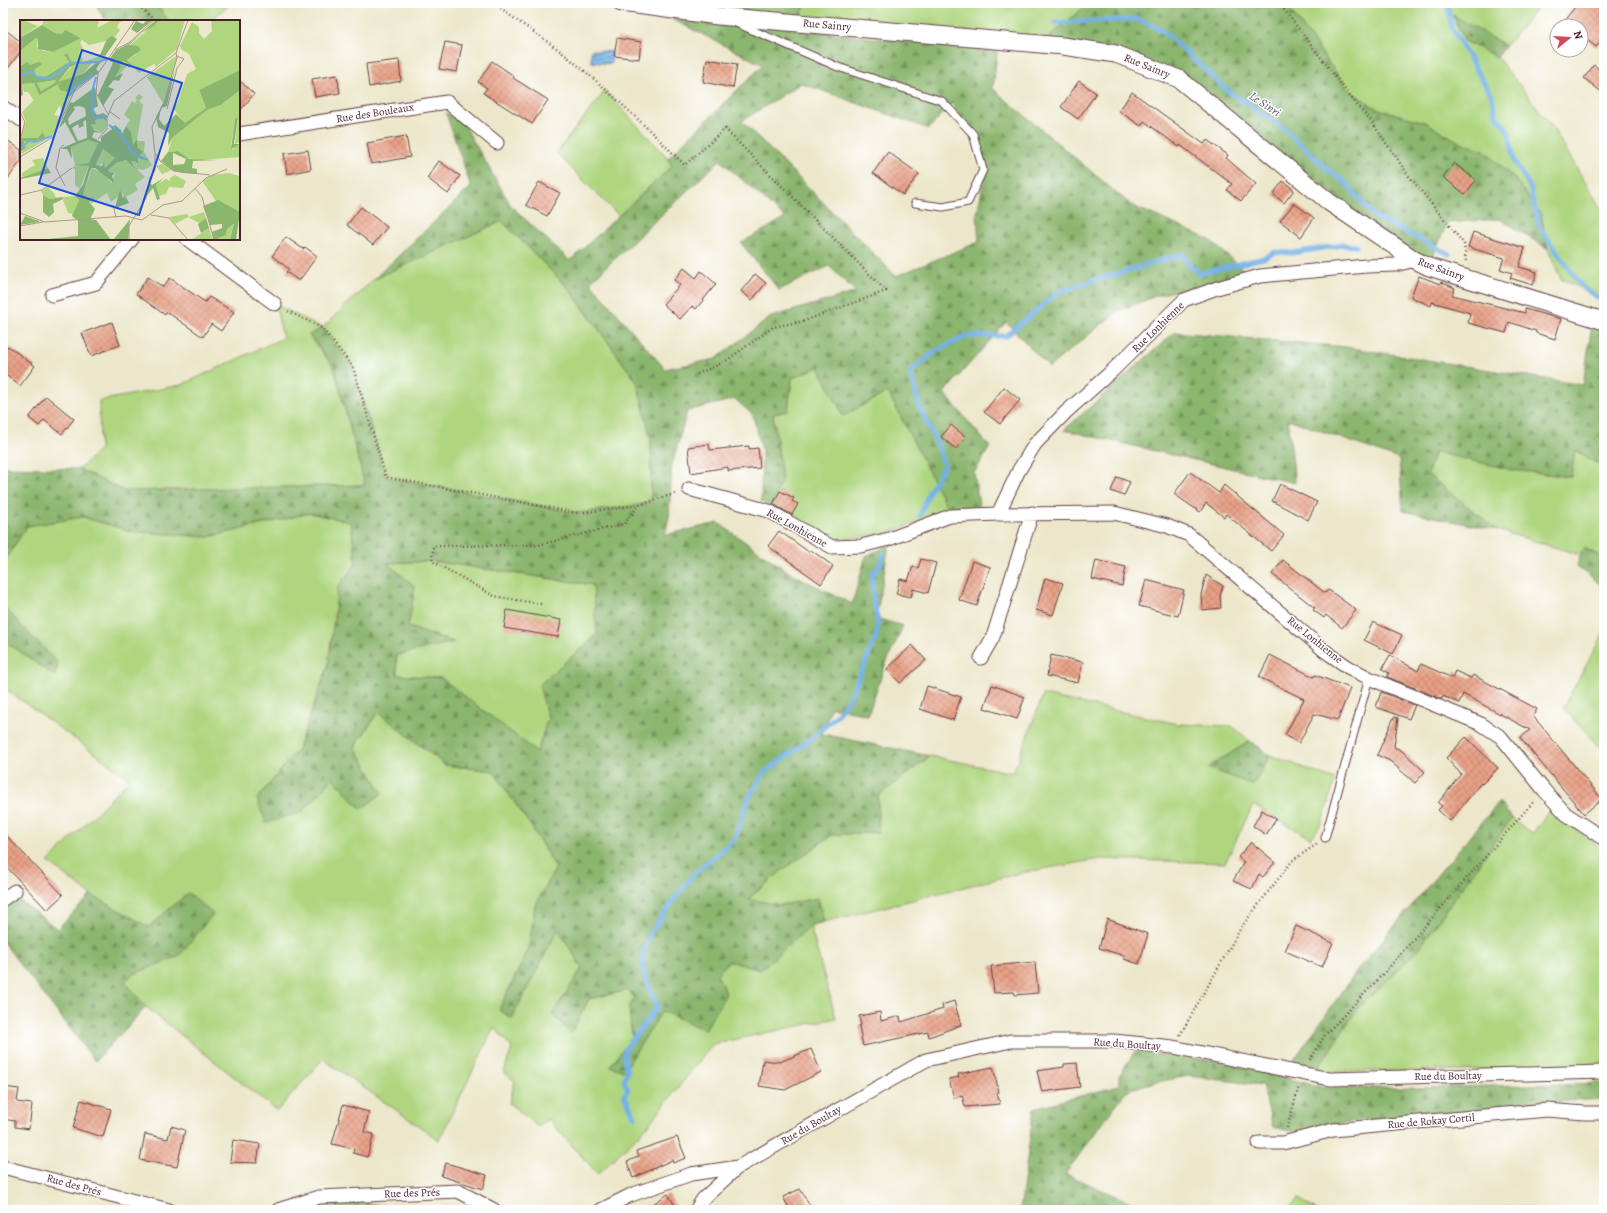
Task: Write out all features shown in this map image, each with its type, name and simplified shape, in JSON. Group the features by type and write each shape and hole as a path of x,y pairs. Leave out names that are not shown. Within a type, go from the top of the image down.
{"street":[{"name":"Rue Sainry","path":"621,3 718,16 1063,46 1116,54 1179,79 1329,202 1415,260 1429,266 1604,321"},
{"name":"Rue des Bouleaux","path":"240,134 447,102 497,143"},
{"path":"3,107 20,119"},
{"path":"52,295 96,283 131,240"},
{"path":"188,240 275,304"},
{"name":"Rue Lonhienne","path":"998,514 1019,470 1035,444 1066,412 1112,371 1184,300 1217,288 1260,276 1366,266 1394,265 1415,260"},
{"name":"Rue Lonhienne","path":"688,489 770,511 832,547 862,546 889,539 950,516 1032,513 1114,513 1167,526 1189,535 1325,651 1348,667 1369,678 1481,724 1501,737 1544,790 1566,814 1604,840"},
{"path":"981,658 993,637 1032,513"},
{"path":"3,898 15,891"},
{"name":"Rue du Boultay","path":"696,1210 703,1199 738,1167 926,1060 1011,1041 1114,1041 1173,1047 1330,1079 1604,1072"},
{"name":"Rue de Rokay Cortil","path":"1259,1142 1283,1143 1333,1130 1547,1110 1604,1113"},
{"name":"Rue des Prés","path":"3,1167 169,1210"},
{"path":"601,1210 631,1194 691,1174 738,1167"},
{"name":"Rue des Prés","path":"278,1210 319,1197 458,1191 494,1210"}],"lane":[{"path":"718,16 838,67 942,101 972,134 983,170 968,202 942,207 915,203"},
{"path":"1325,838 1369,678"}],"path":[{"path":"136,3 154,20"},
{"path":"495,3 498,8 575,63 641,121 685,165 725,129 886,292 804,321 773,327 726,362 695,375"},
{"path":"1279,3 1342,87 1369,118 1409,176 1464,244 1467,278"},
{"path":"275,304 322,328 353,368 386,477 578,513 639,505 688,489"},
{"path":"541,604 494,596 432,561 433,546 538,545 624,524 639,505"},
{"path":"1283,1143 1302,1074 1325,1035 1389,967 1544,790"},
{"path":"1173,1047 1242,926 1292,861 1325,838"}],"green space":[{"path":"95,3 155,3 168,20 105,20"},
{"path":"155,3 232,3 211,20 168,20"},
{"path":"698,3 807,3 799,18 688,9"},
{"path":"807,3 1089,3 1048,38 799,18"},
{"path":"1089,3 1285,3 1348,89 1375,108 1427,123 1459,142 1484,150 1516,180 1541,215 1548,249 1500,219 1447,223 1429,266 1179,79 1048,38"},
{"path":"1285,3 1541,3 1506,46 1453,16 1465,41 1497,57 1551,125 1603,212 1604,299 1561,279 1548,249 1541,215 1484,150 1459,142 1427,123 1375,108 1348,89"},
{"path":"1453,15 1506,46 1497,57 1465,41"},
{"path":"672,19 736,22 997,52 993,89 1131,205 1210,240 1248,274 1158,295 1118,311 1049,367 1006,322 944,393 990,447 974,473 980,511 949,511 888,392 843,416 819,367 792,378 788,411 773,414 782,478 771,507 761,501 762,450 753,415 735,399 687,411 672,465 669,517 665,535 718,523 790,573 852,604 866,556 889,545 876,618 903,626 884,668 868,715 831,707 822,734 930,756 878,796 878,832 832,835 781,871 748,899 781,905 818,898 824,922 810,926 760,970 729,961 717,974 726,994 705,1030 662,1011 624,1071 610,1066 632,1037 629,1007 635,998 628,990 589,999 571,1033 552,1015 582,968 558,929 512,1018 499,1010 529,948 535,906 556,868 531,826 493,771 445,765 378,712 355,747 382,793 361,809 333,778 302,812 266,823 257,799 298,749 328,666 338,587 356,563 351,522 310,513 208,537 130,531 83,517 27,526 4,562 3,581 3,467 79,469 124,491 365,485 334,367 309,335 322,328 353,367 386,477 578,513 639,505 651,501 651,439 637,382 570,290 502,221 374,279 471,187 446,113 463,123 511,206 570,261 672,166 668,158 763,65","holes":["801,83 929,129 952,103 987,166 977,213 979,242 896,276 742,121","720,160 785,218 741,243 779,290 829,266 856,292 771,317 716,359 665,369 590,282","432,561 593,585 597,635 539,685 548,718 537,752 441,678 397,675 396,655 454,642 408,627 415,587 387,563"]},
{"path":"605,91 668,158 672,166 619,216 556,153"},
{"path":"502,221 570,290 637,382 651,439 651,501 639,505 578,513 386,477 353,368 322,328 374,279"},
{"path":"275,304 322,328 309,336 334,367 365,485 124,491 79,469 100,450 99,401 181,385 283,338"},
{"path":"1592,324 1604,328 1604,467 1575,450 1571,477 1513,470 1435,452 1427,474 1497,530 1403,511 1399,459 1288,419 1295,483 1064,430 1175,332 1346,347 1583,385"},
{"path":"819,366 888,392 949,511 887,533 835,540 771,507 782,478 773,414 788,410 792,378"},
{"path":"1574,450 1604,467 1604,558 1584,548 1581,555 1497,530 1427,474 1435,452 1513,470 1571,477"},
{"path":"310,513 351,522 356,563 338,587 328,666 298,749 258,799 302,812 333,778 361,809 382,793 355,747 378,712 445,765 493,771 531,826 556,868 535,906 529,948 499,1010 512,1018 558,928 582,968 571,1033 589,999 628,990 635,998 629,1007 632,1037 610,1066 623,1071 662,1011 717,974 729,961 760,970 810,926 836,1018 713,1044 644,1130 598,1174 548,1119 538,1127 509,1103 515,1081 504,1072 512,1048 494,1027 439,1140 323,1059 277,1111 146,1007 125,982 133,974 179,956 188,893 149,927 91,895 48,862 130,779 3,687 3,640 55,675 58,664 3,606 4,562 27,526 83,517 130,531 208,537"},
{"path":"1583,548 1604,558 1604,587 1577,566"},
{"path":"432,561 593,585 597,635 539,685 548,718 537,752 441,678 397,675 396,655 453,642 408,627 415,587 387,563"},
{"path":"3,606 58,663 55,676 3,640"},
{"path":"1604,632 1604,752 1563,708"},
{"path":"1043,695 1178,724 1232,726 1250,741 1209,767 1253,785 1270,755 1335,780 1322,823 1311,838 1253,805 1225,863 1100,859 1020,873 824,922 818,898 781,905 747,900 781,871 832,835 878,832 878,796 930,756 1013,773"},
{"path":"1250,741 1270,755 1253,785 1208,768"},
{"path":"1499,802 1512,818 1416,952 1357,1009 1315,1072 1293,1061 1359,968"},
{"path":"1550,810 1604,850 1604,1064 1475,1070 1315,1072 1357,1009 1416,952 1512,818 1532,834"},
{"path":"188,893 213,914 179,956 133,974 125,982 146,1007 95,1061 3,942 3,909 18,899 57,929 91,895 149,927"},
{"path":"1135,1051 1221,1062 1326,1088 1420,1088 1604,1083 1604,1099 1538,1103 1449,1114 1366,1120 1317,1126 1300,1133 1273,1127 1262,1085 1189,1076 1146,1084 1126,1091 1065,1174 1148,1210 1020,1210 1034,1108 1119,1086 1119,1076"},
{"path":"1299,1199 1316,1210 1286,1210"},
{"path":"351,1200 397,1208 396,1210 312,1210"}],"water":[{"path":"591,50 612,52 611,64 591,62"}],"building":[{"path":"1578,3 1604,3 1604,38 1596,47 1589,41 1589,18 1566,18"},
{"path":"3,28 20,41 20,52 3,75"},
{"path":"617,38 641,42 639,59 614,56"},
{"path":"445,42 462,45 457,72 439,69"},
{"path":"707,59 737,64 733,88 703,82"},
{"path":"399,60 401,81 369,87 366,64"},
{"path":"492,61 514,76 513,78 548,100 532,124 483,93 487,88 478,82"},
{"path":"1594,65 1604,73 1604,94 1584,78"},
{"path":"337,75 340,93 315,97 312,79"},
{"path":"240,81 254,94 240,111"},
{"path":"1079,81 1096,93 1078,119 1061,107"},
{"path":"1132,92 1204,144 1207,140 1228,155 1226,158 1256,184 1241,201 1227,190 1232,184 1180,145 1179,147 1144,121 1141,126 1119,111"},
{"path":"406,136 410,157 371,164 367,143"},
{"path":"3,137 20,149 20,162 3,186"},
{"path":"308,150 311,169 287,174 284,154"},
{"path":"888,152 919,174 903,195 873,173"},
{"path":"439,161 460,176 448,194 427,178"},
{"path":"1454,163 1476,180 1465,194 1443,177"},
{"path":"1283,181 1294,190 1284,203 1273,194"},
{"path":"539,182 560,193 547,216 526,205"},
{"path":"1294,203 1314,218 1301,237 1280,221"},
{"path":"361,207 387,227 373,245 347,225"},
{"path":"1473,232 1525,248 1519,267 1537,272 1533,285 1510,278 1512,273 1500,269 1504,258 1468,247"},
{"path":"286,237 303,249 305,247 317,256 299,281 286,272 289,269 272,256"},
{"path":"684,268 696,278 701,271 716,284 696,309 692,306 680,319 663,304 680,285 674,280"},
{"path":"755,274 766,283 752,300 741,291"},
{"path":"1419,276 1440,284 1441,282 1455,288 1452,295 1525,313 1525,309 1561,319 1555,339 1509,322 1506,333 1468,323 1470,313 1432,302 1431,306 1411,297"},
{"path":"148,277 163,287 170,278 205,302 209,297 234,312 221,331 211,324 203,337 167,312 165,315 136,294"},
{"path":"112,322 120,345 91,356 82,333"},
{"path":"8,346 35,366 20,386 3,373 3,353"},
{"path":"1004,387 1020,400 1000,424 984,412"},
{"path":"46,396 74,419 62,434 44,420 39,426 29,418"},
{"path":"951,425 966,437 956,449 941,437"},
{"path":"709,444 710,450 749,446 749,449 758,448 760,468 728,471 728,467 691,473 688,447"},
{"path":"1190,472 1219,493 1224,485 1284,535 1271,551 1226,514 1224,517 1206,503 1200,512 1174,494"},
{"path":"1117,477 1130,482 1124,496 1111,491"},
{"path":"1280,484 1317,502 1308,520 1272,501"},
{"path":"780,491 794,498 792,501 798,504 792,515 773,504"},
{"path":"779,531 809,552 811,550 833,566 821,584 768,546"},
{"path":"921,559 936,563 928,593 913,589 911,597 896,594 900,579 908,581 913,566 918,568"},
{"path":"1096,560 1126,567 1122,586 1092,579"},
{"path":"1283,560 1325,593 1328,590 1330,591 1356,610 1342,628 1326,615 1324,618 1313,610 1315,608 1272,574"},
{"path":"972,561 990,567 977,606 959,600"},
{"path":"1206,575 1223,586 1220,596 1221,608 1202,610 1201,595"},
{"path":"1045,578 1063,583 1053,615 1036,610"},
{"path":"1146,580 1184,590 1178,616 1139,606"},
{"path":"507,610 561,620 558,637 504,628"},
{"path":"1373,622 1402,635 1393,654 1364,640"},
{"path":"912,645 926,660 900,683 887,669"},
{"path":"1051,655 1083,662 1078,683 1047,676"},
{"path":"1270,655 1314,677 1315,675 1350,688 1338,720 1314,714 1299,743 1285,735 1304,699 1259,677"},
{"path":"1390,655 1418,671 1421,664 1452,678 1455,671 1471,678 1473,675 1537,709 1533,716 1602,799 1584,814 1520,738 1530,730 1463,694 1459,703 1443,696 1442,699 1387,677 1389,673 1382,669"},
{"path":"992,685 1025,697 1017,719 984,708"},
{"path":"927,686 961,697 953,720 920,709"},
{"path":"1381,692 1415,705 1409,719 1376,707"},
{"path":"1394,717 1398,718 1394,747 1401,750 1425,772 1415,783 1390,761 1377,755"},
{"path":"1466,737 1498,768 1482,784 1481,783 1450,821 1438,810 1442,806 1438,803 1461,774 1446,758"},
{"path":"1262,810 1276,819 1266,835 1253,826"},
{"path":"3,832 63,895 47,910 3,863"},
{"path":"1251,842 1275,862 1263,877 1259,874 1252,889 1233,881 1244,862 1238,857"},
{"path":"1107,919 1148,934 1139,964 1124,959 1125,956 1099,948"},
{"path":"1296,926 1333,943 1322,967 1285,951"},
{"path":"1035,962 1038,993 1015,995 1014,992 994,993 991,966"},
{"path":"954,1001 961,1025 929,1037 928,1032 863,1046 859,1026 861,1025 859,1016 880,1012 881,1021 900,1016 901,1022 943,1009 942,1005"},
{"path":"811,1049 821,1072 785,1090 759,1086 763,1060 780,1062"},
{"path":"1077,1063 1080,1087 1042,1092 1037,1071 1064,1067 1064,1064"},
{"path":"993,1067 999,1092 997,1093 1000,1104 965,1107 962,1095 954,1098 949,1079 959,1077 958,1074"},
{"path":"3,1087 19,1089 17,1102 32,1104 29,1129 15,1127 15,1121 3,1119"},
{"path":"81,1100 111,1109 103,1137 73,1128"},
{"path":"343,1105 369,1112 364,1132 374,1134 367,1157 353,1153 354,1149 332,1144"},
{"path":"171,1126 185,1130 177,1167 140,1160 145,1134 168,1139"},
{"path":"677,1137 686,1158 673,1163 672,1160 633,1178 627,1162 639,1156 636,1151"},
{"path":"233,1140 260,1144 257,1163 230,1162"},
{"path":"446,1163 487,1175 483,1189 441,1176"},
{"path":"800,1189 813,1210 790,1210 783,1197"},
{"path":"668,1194 678,1210 644,1210"}],"waterway":[{"path":"1447,3 1452,29 1492,96 1496,115 1509,132 1514,161 1529,185 1540,228 1582,287 1604,302"},
{"name":"Le Sinri","path":"1054,23 1137,19 1162,30 1228,91 1286,130 1327,169 1345,182 1374,216 1449,254"},
{"path":"920,515 929,492 944,466 939,448 920,408 910,372 936,351 967,336 1006,336 1060,291 1183,254 1192,268 1201,273 1264,258 1275,252 1292,253 1343,245 1356,246"},
{"path":"635,1117 624,1095 628,1090 624,1081 627,1071 624,1051 657,1007 643,971 643,954 650,934 678,894 696,872 734,840 749,797 766,771 812,738 837,715 850,697 875,640 878,624 873,597 872,575 880,565 884,554"}]}
